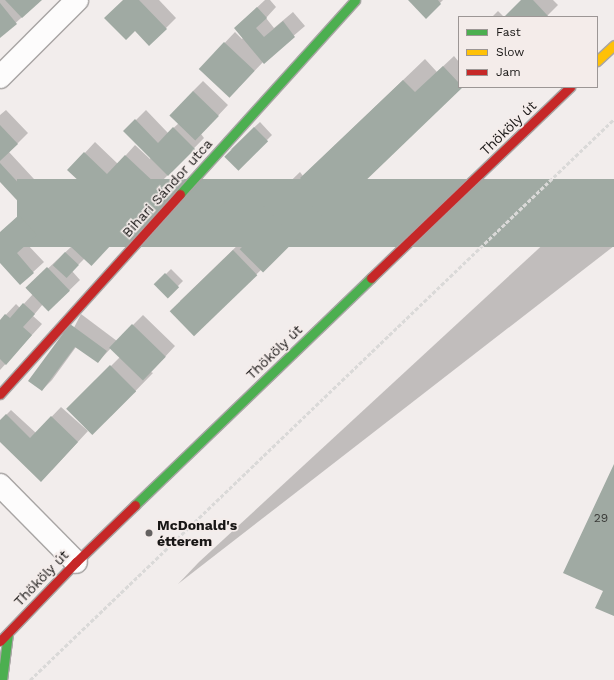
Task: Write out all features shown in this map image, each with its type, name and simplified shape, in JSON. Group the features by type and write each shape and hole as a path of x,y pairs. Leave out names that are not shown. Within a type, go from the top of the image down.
{"street":[{"path":"0,77 77,0"},
{"name":"Bihari Sándor utca","path":"0,394 356,0"},
{"path":"598,60 614,45"},
{"name":"Thököly út","path":"0,641 76,562 569,88"},
{"path":"0,485 76,562"},
{"path":"2,680 8,633"}],"path":[{"path":"30,680 614,119"}],"building":[{"path":"5,0 42,0 22,18"},
{"path":"123,0 139,0 167,29 149,46 135,31 126,40 104,18"},
{"path":"408,0 438,0 441,4 426,19"},
{"path":"521,0 533,0 548,16 505,16"},
{"path":"0,3 17,24 0,38"},
{"path":"257,7 267,18 256,28 264,37 283,21 295,37 264,64 234,28"},
{"path":"224,42 255,71 229,98 199,69"},
{"path":"443,66 458,82 458,88 462,88 333,212 300,178 403,80 415,92"},
{"path":"193,91 219,116 195,140 169,115"},
{"path":"135,119 158,143 173,127 195,149 168,176 123,131"},
{"path":"0,125 18,144 0,161"},
{"path":"254,127 268,141 238,171 224,157"},
{"path":"84,152 107,174 125,155 157,185 123,222 67,170"},
{"path":"0,163 37,203 27,211 0,182"},
{"path":"17,179 614,179 614,247 17,247"},
{"path":"289,182 322,216 296,240 264,206"},
{"path":"219,193 227,201 214,214 206,206"},
{"path":"67,194 116,240 91,266 42,220"},
{"path":"19,215 37,235 17,253 34,273 20,285 0,263 0,232"},
{"path":"268,221 291,244 263,273 240,249"},
{"path":"233,250 257,275 194,336 170,311"},
{"path":"65,252 79,265 67,278 53,265"},
{"path":"47,267 70,291 48,312 25,288"},
{"path":"165,273 179,287 168,298 154,284"},
{"path":"23,303 35,314 23,327 32,335 6,365 0,359 0,320 5,314 10,318"},
{"path":"70,324 107,351 98,363 75,347 42,391 28,381"},
{"path":"132,324 166,357 143,380 109,348"},
{"path":"110,365 136,391 92,435 66,409"},
{"path":"6,414 30,438 51,416 78,442 41,482 0,442 0,420"},
{"path":"614,464 614,616 595,608 603,591 563,573"}],"traffic: fast":[{"path":"180,194 355,0"},
{"path":"135,505 371,278"},
{"path":"2,680 8,633"}],"traffic: slow":[{"path":"598,60 614,45"}],"traffic: jam":[{"path":"371,278 569,88"},
{"path":"0,394 180,194"},
{"path":"0,641 76,562 135,505"}],"place":[{"name":"McDonald's étterem","path":"149,533"}]}
